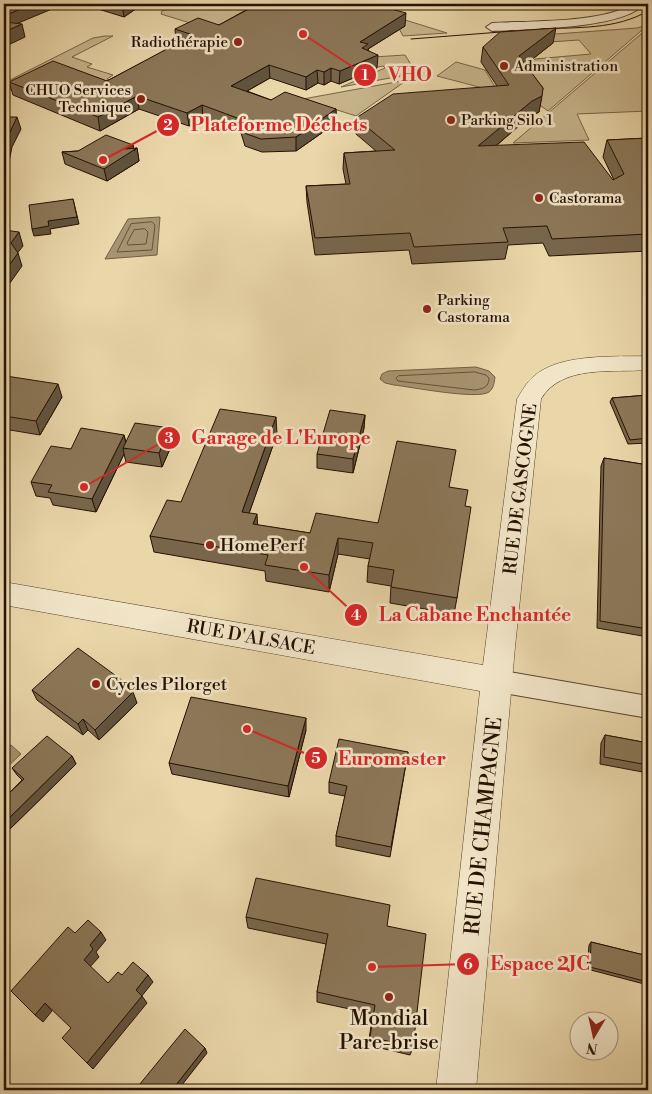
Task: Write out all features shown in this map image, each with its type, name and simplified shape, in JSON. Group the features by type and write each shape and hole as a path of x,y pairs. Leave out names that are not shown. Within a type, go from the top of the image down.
{"street":[{"path":"492,26 617,16 635,8 638,4"},
{"name":"RUE DE GASCOGNE","path":"498,681 529,399 539,382 561,370 571,367 648,363"},
{"name":"RUE D'ALSACE","path":"4,593 498,681"},
{"path":"498,681 648,707"},
{"name":"RUE DE CHAMPAGNE","path":"456,1090 498,681"}],"shaded area":[{"path":"176,4 258,4 222,28 206,28 161,14 162,11"},
{"path":"394,19 402,19 447,33 403,36"},
{"path":"648,25 548,111 533,100 523,70 535,59 591,54 579,40 520,44 515,37 637,28"},
{"path":"648,28 648,57 645,58 648,62 648,111 577,114 589,140 513,143"},
{"path":"113,36 72,57 92,64 87,67 113,75 107,79 113,82 15,91 4,87 4,83 93,38"},
{"path":"405,55 412,66 409,72 401,76 341,87 385,68 365,61 373,57"},
{"path":"456,62 485,70 498,92 437,76"},
{"path":"407,80 356,116 303,99"}],"water":[{"path":"160,217 157,255 105,259 128,219"},
{"path":"476,367 489,371 495,377 493,387 489,392 472,395 444,392 394,385 385,383 380,379 382,374 388,371"},
{"path":"11,745 21,754 4,770 4,751"}],"building":[{"path":"4,4 32,4 4,16"},
{"path":"258,4 379,4 377,5 406,13 360,42 368,44 362,48 378,55 340,71 331,68 324,72 317,70 306,77 269,65 231,86 271,100 285,92 336,109 296,137 261,139 244,133 240,119 202,105 187,113 137,96 98,117 9,82 53,61 107,81 193,35 175,29 198,18 219,25"},
{"path":"4,22 22,24 4,32"},
{"path":"556,28 519,56 543,88 542,96 532,101 478,146 584,142 613,180 624,174 607,140 648,138 648,234 552,239 547,226 503,228 508,242 414,247 410,233 315,238 306,186 350,184 344,153 395,150 356,118 393,94 509,85 483,47 500,32"},
{"path":"4,117 17,117 9,134 4,156"},
{"path":"106,135 133,145 125,149 137,148 104,169 62,152 78,151"},
{"path":"73,199 77,217 48,221 49,226 32,229 29,205"},
{"path":"4,230 19,232 11,243 18,253 4,272"},
{"path":"6,376 58,384 36,421 4,416 4,380"},
{"path":"648,395 648,438 630,440 612,398"},
{"path":"220,409 276,417 242,512 257,514 253,524 310,533 316,513 378,523 397,441 456,450 449,487 468,490 465,506 471,507 457,598 391,587 394,570 368,566 373,543 338,538 329,575 265,565 268,555 150,536 167,500 181,502"},
{"path":"330,410 365,415 353,459 317,454"},
{"path":"135,423 170,428 159,453 123,448"},
{"path":"81,428 124,435 92,499 48,492 52,485 31,482 51,446 71,449"},
{"path":"604,458 648,465 648,629 600,621"},
{"path":"78,648 123,681 121,683 133,692 95,730 83,719 78,724 32,690"},
{"path":"191,697 306,718 288,786 169,763"},
{"path":"605,735 648,743 648,765 604,757"},
{"path":"47,736 72,756 4,823 4,798 24,779 12,768"},
{"path":"339,739 408,752 391,847 336,836 347,786 329,782"},
{"path":"256,878 390,905 387,926 426,934 413,1047 370,1037 375,1005 317,992 328,934 246,917"},
{"path":"88,920 101,932 90,945 93,949 84,960 108,983 118,972 122,975 133,962 148,975 136,990 142,996 87,1063 62,1038 71,1028 45,1003 35,1015 11,991 68,927 75,933"},
{"path":"591,942 648,956 648,982 590,967"},
{"path":"185,1029 205,1048 172,1090 135,1090"}],"tram line":[{"path":"541,29 609,25 622,22 648,11"},
{"path":"411,39 514,31"}],"place":[{"name":"VHO","path":"303,34"},
{"name":"Radiothérapie","path":"238,42"},
{"name":"Administration","path":"504,66"},
{"name":"CHUO Services Technique","path":"141,99"},
{"name":"Parking Silo 1","path":"451,120"},
{"name":"Plateforme Déchets","path":"103,160"},
{"name":"Castorama","path":"539,198"},
{"name":"Parking Castorama","path":"427,309"},
{"name":"Garage de L'Europe","path":"84,487"},
{"name":"HomePerf","path":"210,545"},
{"name":"La Cabane Enchantée","path":"304,567"},
{"name":"Cycles Pilorget","path":"96,684"},
{"name":"Euromaster","path":"247,729"},
{"name":"Espace 2JC","path":"372,967"},
{"name":"Mondial Pare-brise","path":"389,997"}]}
